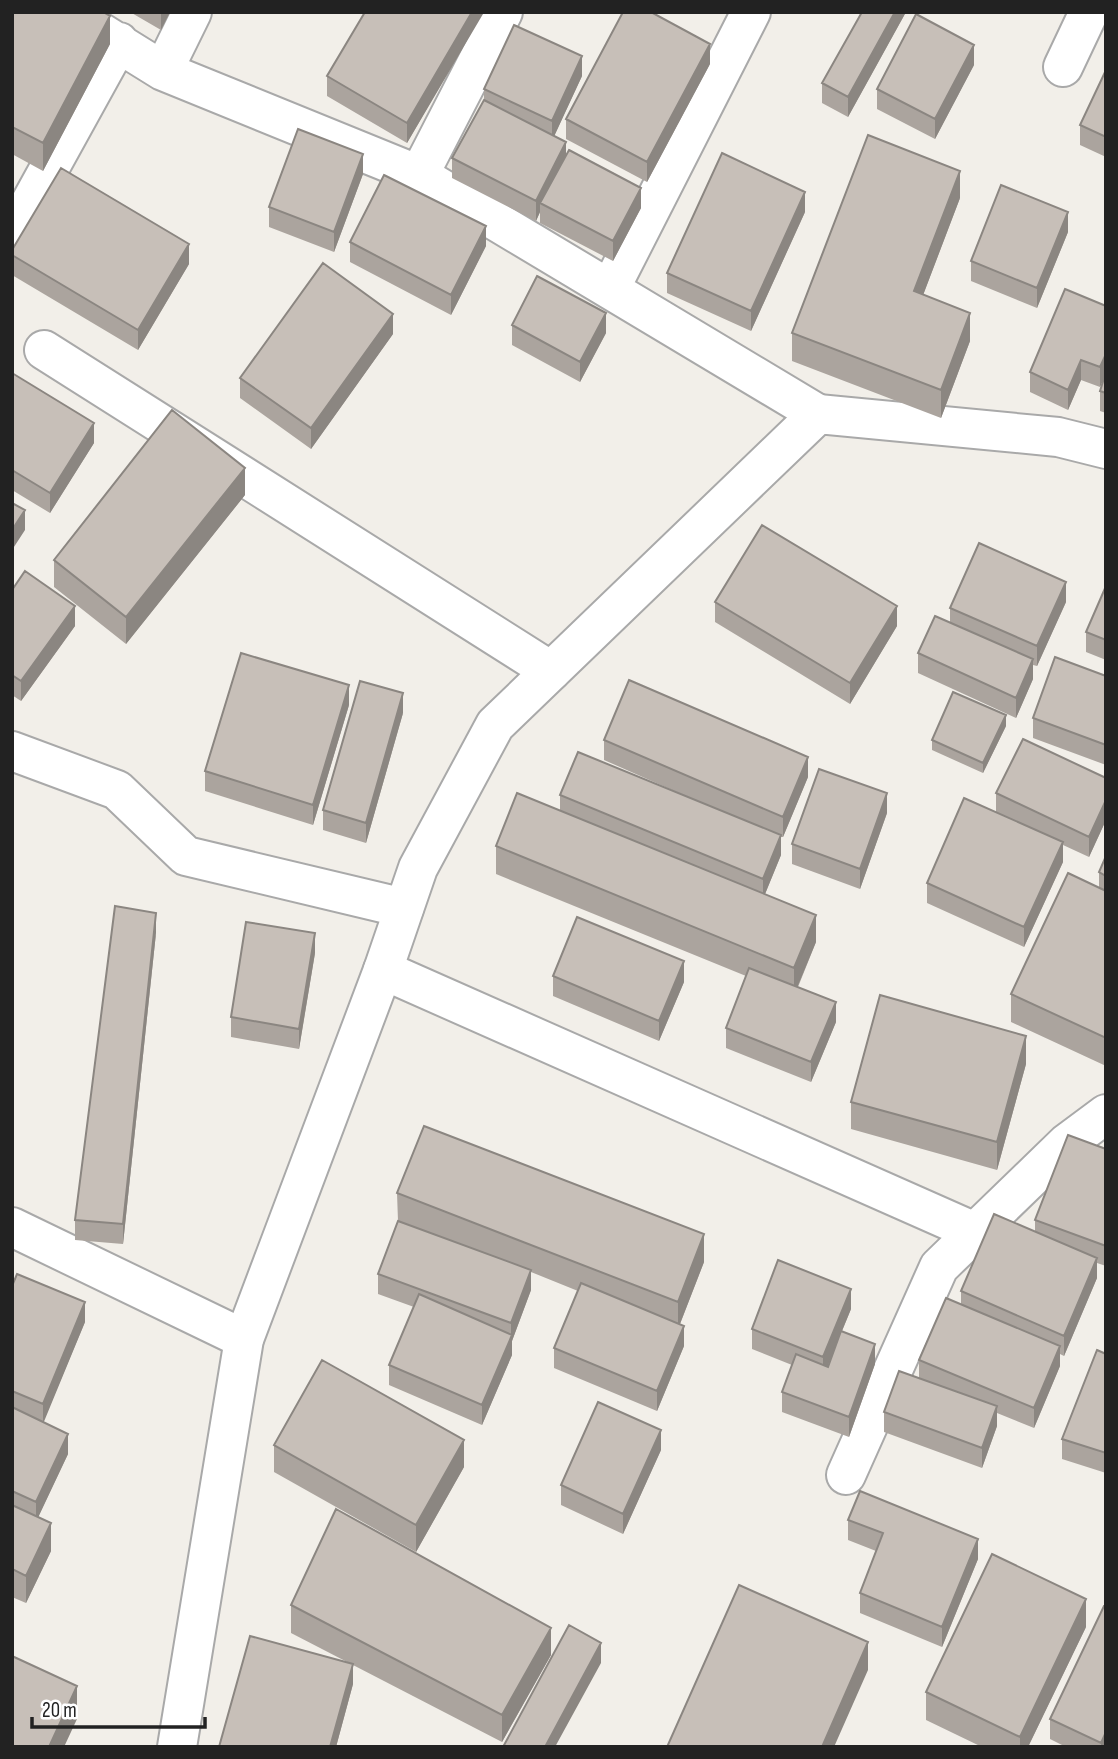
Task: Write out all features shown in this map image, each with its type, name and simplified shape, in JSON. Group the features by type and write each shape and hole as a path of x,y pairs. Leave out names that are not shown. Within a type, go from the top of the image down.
{"street":[{"path":"68,12 163,71 419,175 818,414 1058,437 1106,449"},
{"path":"163,71 192,12"},
{"path":"419,175 503,12"},
{"path":"610,289 751,12"},
{"path":"1063,66 1089,12"},
{"path":"12,236 119,42"},
{"path":"44,350 551,671"},
{"path":"177,1747 244,1339 383,970 418,868 495,725 818,414"},
{"path":"12,751 117,790 186,856 404,908"},
{"path":"383,970 975,1232"},
{"path":"846,1475 939,1267 1067,1143 1106,1114"},
{"path":"12,1227 244,1339"}],"building":[{"path":"12,12 103,12 110,16 43,143 12,127"},
{"path":"365,12 472,12 407,123 327,76"},
{"path":"623,12 651,12 710,44 647,162 566,119"},
{"path":"862,12 895,12 848,97 822,83"},
{"path":"916,14 974,45 935,119 877,89"},
{"path":"514,25 582,56 552,121 484,89"},
{"path":"1106,70 1106,137 1080,125"},
{"path":"484,100 566,142 536,201 452,158"},
{"path":"298,129 363,154 334,232 269,207"},
{"path":"868,135 960,171 914,291 970,313 941,390 792,333"},
{"path":"569,150 641,188 613,241 540,203"},
{"path":"722,153 805,192 751,311 667,273"},
{"path":"61,168 189,244 138,330 12,255 12,250"},
{"path":"384,175 486,226 451,295 350,242"},
{"path":"1001,185 1068,212 1037,288 971,261"},
{"path":"323,263 393,314 311,428 240,378"},
{"path":"537,276 606,313 580,362 512,325"},
{"path":"1065,289 1106,306 1106,354 1100,367 1081,360 1068,390 1030,372"},
{"path":"1106,372 1106,393 1100,391"},
{"path":"12,373 94,423 50,493 12,470"},
{"path":"172,410 245,468 126,617 54,560"},
{"path":"12,503 25,510 12,530"},
{"path":"762,525 897,606 850,683 715,602"},
{"path":"979,543 1066,582 1037,646 950,608"},
{"path":"25,571 75,606 21,681 12,675 12,590"},
{"path":"1106,586 1106,640 1086,632"},
{"path":"935,616 1033,659 1016,698 918,653"},
{"path":"241,653 349,685 313,805 205,771"},
{"path":"1055,657 1106,676 1106,745 1033,718"},
{"path":"629,680 808,757 783,817 604,740"},
{"path":"360,681 403,693 366,823 323,810"},
{"path":"953,692 1006,715 983,763 932,740"},
{"path":"1023,739 1106,778 1106,800 1089,837 996,793"},
{"path":"578,752 781,835 763,879 560,795"},
{"path":"819,769 887,793 860,869 792,844"},
{"path":"517,793 816,915 794,968 496,846"},
{"path":"964,798 1063,842 1024,927 927,883"},
{"path":"1106,856 1106,876 1099,872"},
{"path":"1068,873 1106,891 1106,1038 1011,994"},
{"path":"115,906 156,913 123,1224 75,1220"},
{"path":"577,917 684,961 659,1021 553,976"},
{"path":"246,922 315,933 299,1029 231,1017"},
{"path":"749,968 836,1002 811,1062 726,1028"},
{"path":"880,995 1026,1036 997,1142 851,1102"},
{"path":"424,1126 704,1234 678,1302 397,1193"},
{"path":"1068,1135 1106,1149 1106,1246 1035,1220"},
{"path":"994,1214 1097,1258 1064,1336 961,1291"},
{"path":"398,1221 531,1270 511,1323 378,1274"},
{"path":"778,1260 851,1289 823,1357 752,1329"},
{"path":"17,1274 85,1302 43,1404 12,1391 12,1286"},
{"path":"581,1283 684,1326 657,1391 554,1348"},
{"path":"419,1294 512,1335 482,1405 389,1365"},
{"path":"946,1298 1060,1346 1034,1408 919,1360"},
{"path":"841,1331 875,1344 849,1417 782,1392 796,1354 828,1367"},
{"path":"1097,1350 1106,1354 1106,1453 1062,1439"},
{"path":"322,1360 464,1440 416,1525 274,1445"},
{"path":"899,1371 997,1406 982,1448 884,1412"},
{"path":"598,1402 661,1430 623,1514 561,1485"},
{"path":"12,1407 68,1434 36,1502 12,1491"},
{"path":"860,1491 978,1539 942,1627 860,1593 883,1533 848,1520"},
{"path":"12,1505 51,1523 26,1576 12,1569"},
{"path":"336,1509 551,1628 502,1715 291,1605"},
{"path":"992,1554 1086,1599 1020,1737 926,1692"},
{"path":"739,1585 868,1642 822,1747 667,1747"},
{"path":"1104,1606 1106,1732 1101,1743 1050,1719"},
{"path":"569,1625 601,1643 545,1747 503,1747"},
{"path":"250,1636 353,1664 330,1747 219,1747"},
{"path":"12,1656 77,1686 49,1747 12,1747"}]}
